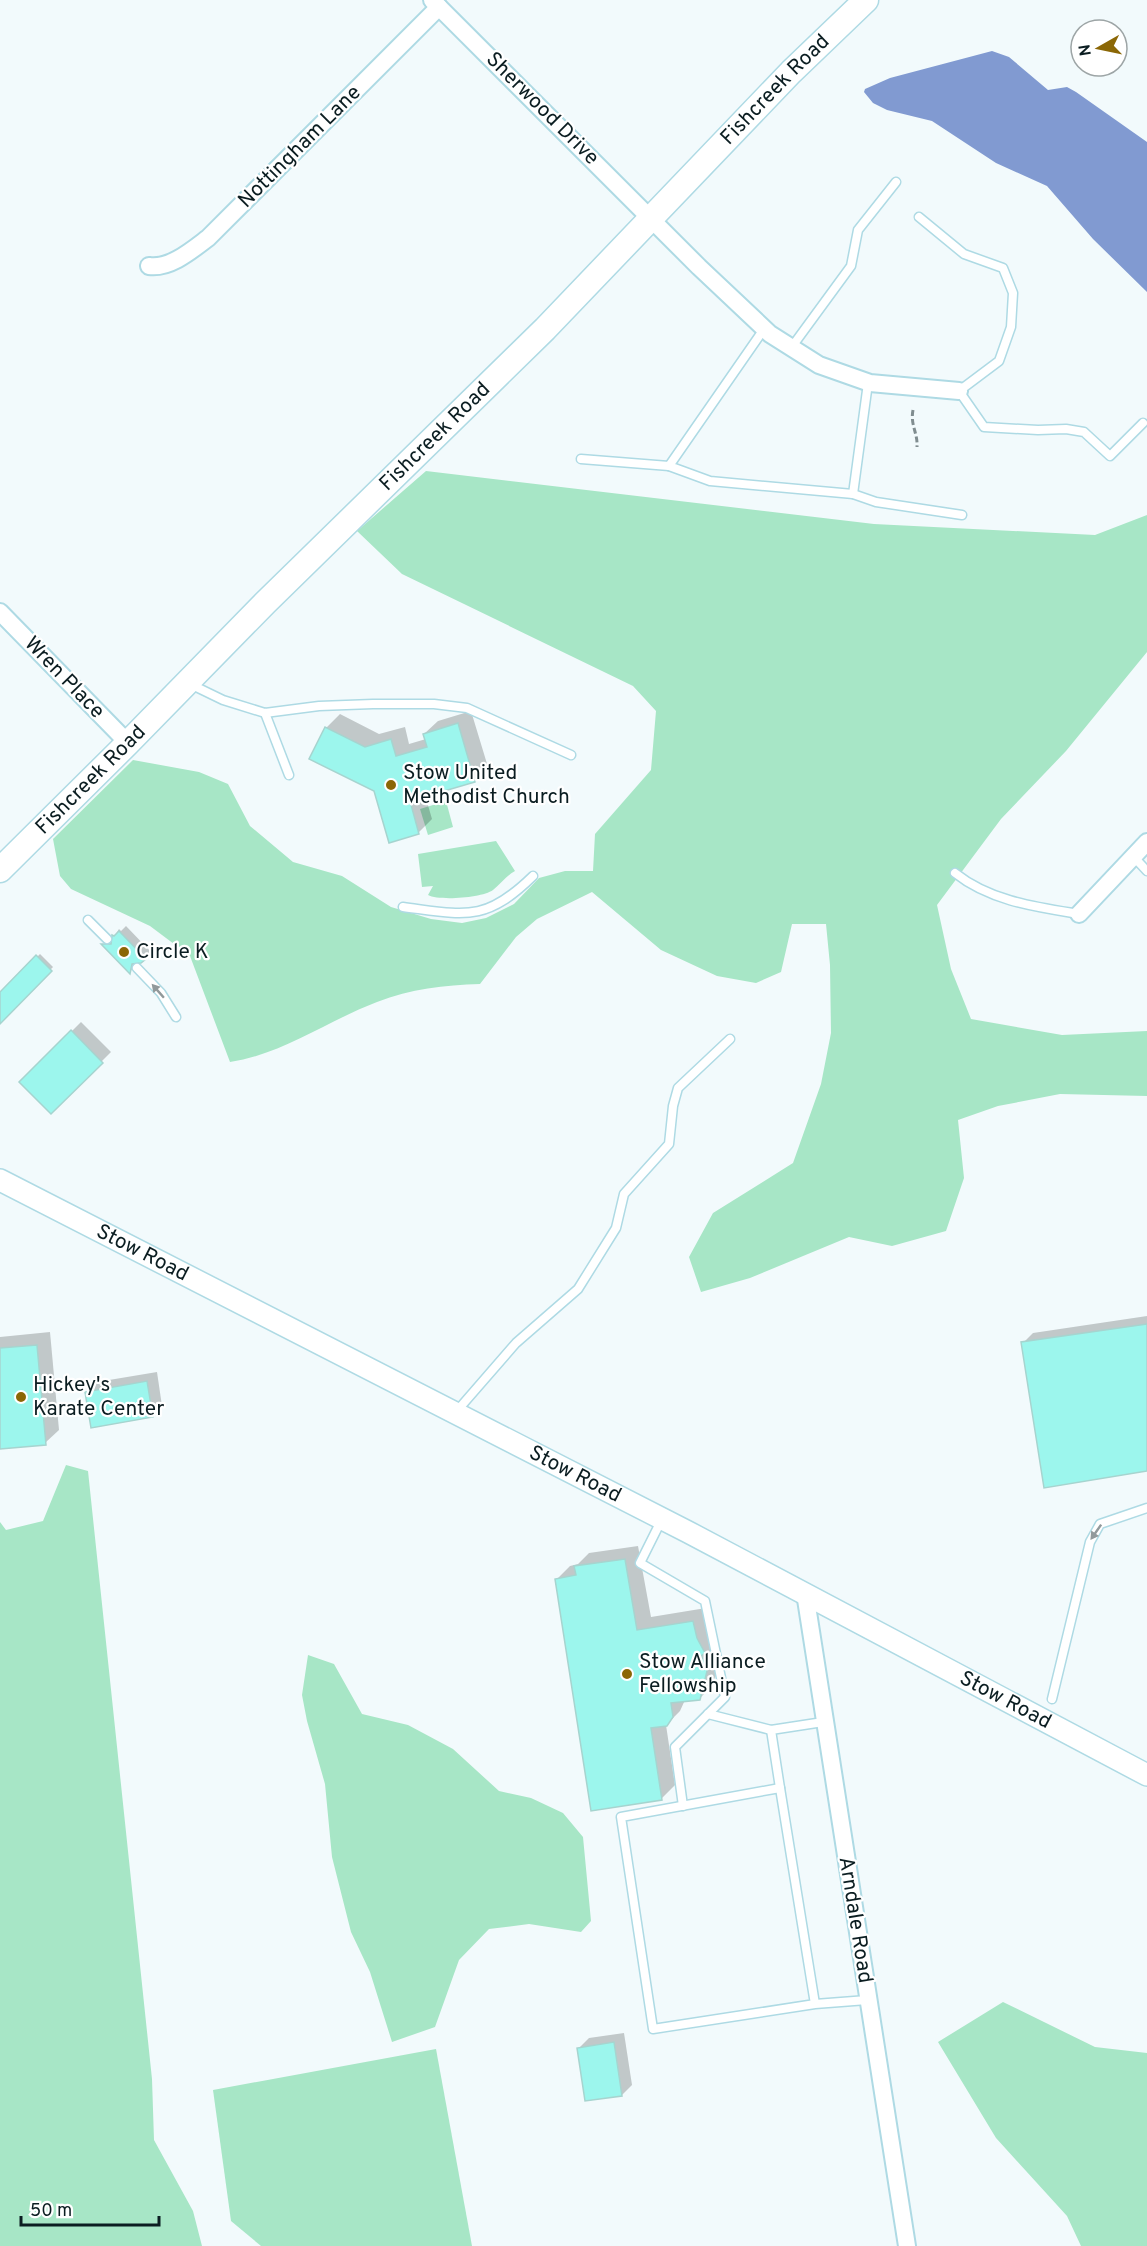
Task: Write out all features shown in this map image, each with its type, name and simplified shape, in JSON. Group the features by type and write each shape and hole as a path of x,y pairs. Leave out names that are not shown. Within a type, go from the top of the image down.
{"main road":[{"name":"Fishcreek Road","path":"0,870 489,385 791,72 866,0"}],"street":[{"name":"Sherwood Drive","path":"435,4 764,328 790,348 819,366 868,383 959,391"},
{"name":"Nottingham Lane","path":"148,266 156,267 174,261 208,238 435,4"},
{"name":"Wren Place","path":"0,612 128,743"},
{"path":"1079,914 1147,842"},
{"name":"Stow Road","path":"0,1180 805,1593 1147,1775"},
{"name":"Arndale Road","path":"805,1593 823,1722 907,2246"}],"lane":[{"path":"790,348 851,266 858,230 896,182"},
{"path":"919,217 964,254 1003,268 1013,293 1011,327 999,361 959,391 984,427 1066,429 1084,432 1110,456 1143,423"},
{"path":"669,466 764,328"},
{"path":"853,494 868,383"},
{"path":"581,459 669,466 710,481 853,494 876,502 962,515"},
{"path":"187,682 223,700 265,713 319,706 373,704 434,704 467,708 571,755"},
{"path":"271,731 283,712"},
{"path":"265,713 289,775"},
{"path":"1133,856 1147,871"},
{"path":"955,873 964,880 1017,904 1079,914"},
{"path":"403,907 440,914 462,915 481,911 511,898 533,876"},
{"path":"88,920 107,939"},
{"path":"137,968 161,993 176,1017"},
{"path":"455,1412 516,1343 578,1289 616,1228 624,1194 669,1144 673,1106 678,1088 730,1039"},
{"path":"1052,1699 1090,1542 1100,1524 1147,1508"},
{"path":"662,1519 640,1563 705,1601 725,1697 675,1747 683,1806"},
{"path":"708,1714 771,1730 823,1722"},
{"path":"771,1730 815,2004"},
{"path":"780,1788 621,1817 653,2029 815,2004 867,2000"}],"path":[{"path":"913,410 910,423 918,438 916,447"}],"green space":[{"path":"426,471 874,524 1095,535 1147,515 1147,652 1066,751 1001,819 937,905 951,969 971,1019 1062,1035 1147,1031 1147,1096 1060,1094 998,1106 958,1120 964,1178 946,1231 892,1246 849,1237 750,1278 701,1292 689,1257 713,1213 793,1163 821,1084 831,1033 830,965 826,924 792,924 781,972 756,983 717,976 661,950 592,892 537,919 516,937 480,984 428,988 402,994 377,1002 287,1045 230,1062 190,956 150,926 71,889 60,876 53,839 133,760 199,772 228,784 250,826 293,862 342,876 391,907 431,919 462,923 486,918 514,904 539,878 565,871 593,871 595,834 651,770 656,711 633,686 402,574 357,531"},
{"path":"446,801 453,827 428,835 420,809"},
{"path":"496,841 515,871 493,890 470,897 441,898 428,895 433,886 422,887 418,854"},
{"path":"66,1465 88,1471 152,2079 154,2140 193,2211 202,2246 0,2246 0,1522 6,1530 43,1521"},
{"path":"308,1655 334,1664 362,1714 408,1725 453,1749 499,1791 531,1798 563,1813 583,1837 591,1921 581,1932 529,1924 489,1929 459,1960 435,2027 392,2042 370,1972 351,1932 332,1857 325,1784 302,1695"},
{"path":"1003,2002 1095,2047 1147,2053 1147,2246 1081,2246 1067,2216 996,2138 938,2042"},
{"path":"436,2049 472,2246 261,2246 231,2221 213,2090"}],"water":[{"path":"992,51 1009,57 1048,90 1067,87 1076,92 1147,142 1147,292 1093,239 1047,186 996,163 932,121 887,110 873,103 864,92 865,89 890,78"}],"building":[{"name":"Stow United Methodist Church","path":"458,723 475,782 410,801 419,834 389,843 374,791 309,759 325,727 365,747 391,739 396,756 427,747 423,734"},
{"name":"Circle K","path":"119,931 146,959 141,963 132,964 130,974 101,944 111,944 112,935 114,936"},
{"path":"36,955 52,971 0,1024 0,992"},
{"path":"71,1030 103,1063 51,1114 19,1082"},
{"path":"1147,1324 1147,1471 1044,1488 1021,1342"},
{"name":"Hickey's Karate Center","path":"37,1345 46,1445 0,1449 0,1348"},
{"path":"147,1381 153,1417 91,1428 85,1392"},
{"path":"625,1559 637,1630 693,1621 697,1638 705,1653 701,1656 708,1667 700,1700 671,1703 673,1717 667,1726 651,1728 662,1800 591,1811 555,1579 576,1575 574,1566"},
{"path":"614,2042 622,2096 585,2101 577,2048"}],"place":[{"name":"Stow United Methodist Church","path":"391,785"},
{"name":"Circle K","path":"124,952"},
{"name":"Hickey's Karate Center","path":"21,1397"},
{"name":"Stow Alliance Fellowship","path":"627,1674"}]}
